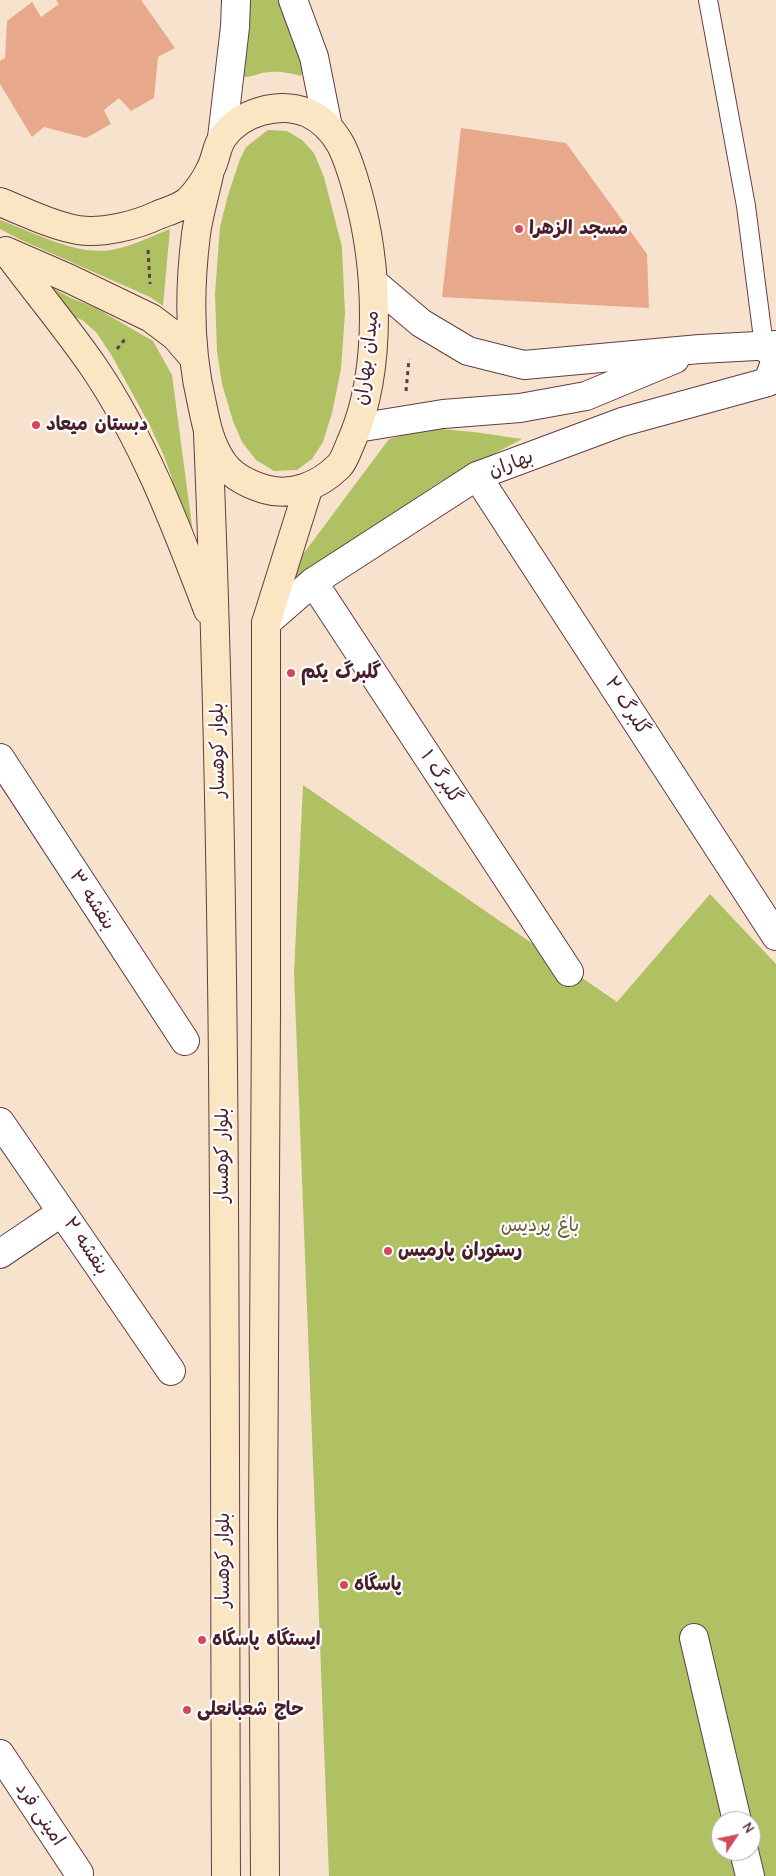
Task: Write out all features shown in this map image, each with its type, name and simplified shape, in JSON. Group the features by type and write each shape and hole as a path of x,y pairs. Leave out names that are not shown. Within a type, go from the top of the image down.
{"main road":[{"name":"میدان بهاران","path":"284,108 307,113 328,126 341,143 349,163 366,222 374,283 374,332 368,380 357,428 340,465 308,489 276,492 246,483 222,463 208,433 194,358 192,286 197,232 210,170 222,138 238,122 260,111 284,108"},
{"path":"0,202 37,217 80,230 113,229 142,223 189,201 210,170"},
{"path":"3,249 151,318 175,336 194,358"},
{"path":"3,249 94,367 126,421 150,467 178,530 217,632"},
{"name":"بلوار کوهسار","path":"208,433 217,632 223,1091 226,1876"},
{"name":"بلوار کوهسار","path":"265,1876 263,1526 266,623 308,489"}],"street":[{"path":"222,138 235,27 236,0"},
{"path":"293,0 314,57 328,126"},
{"path":"374,283 421,323 468,351 524,365 700,349 776,346"},
{"path":"357,428 443,414 520,408 586,396 700,349"},
{"name":"بهاران","path":"266,623 313,582 477,476 622,422 772,370"},
{"name":"گلبرگ ۲","path":"477,476 776,936"},
{"name":"گلبرگ ۱","path":"313,582 569,972"},
{"name":"بنفشه ۳","path":"0,758 185,1041"},
{"name":"بنفشه ۲","path":"0,1122 171,1371"},
{"path":"0,1254 62,1212"},
{"path":"694,1638 735,1811"},
{"name":"امینی فرد","path":"0,1754 79,1873"},
{"path":"746,1861 750,1876"}],"lane":[{"path":"708,0 746,206 772,370"}],"path":[{"path":"148,246 150,288"},
{"path":"112,356 127,336"},
{"path":"405,398 410,359"}],"green space":[{"path":"246,0 281,0 304,65 301,76 285,72 273,72 246,77 238,76"},
{"path":"268,130 287,131 302,140 314,153 324,177 342,247 345,313 341,369 332,413 323,442 312,459 297,470 274,471 256,460 242,442 233,421 222,384 217,351 215,294 220,227 240,159 246,147"},
{"path":"0,220 72,247 102,251 129,245 170,229 163,306 150,297 0,229"},
{"path":"42,282 71,298 96,308 153,341 172,375 194,541 174,496 172,478 164,456 112,356 96,332 82,320 69,315"},
{"path":"430,428 522,439 438,483 287,588 298,561 389,439"},
{"name":"باغ پردیس","path":"303,785 617,1002 710,894 776,964 776,1876 329,1876 294,973"}],"building":[{"path":"56,0 141,0 175,48 158,57 154,98 131,111 119,98 104,110 111,124 86,138 44,127 32,137 0,84 0,61 5,58 7,21 32,2 41,17 59,4"},
{"path":"461,128 566,143 647,254 649,308 442,297"}],"place":[{"name":"مسجد الزهرا","path":"519,229"},
{"name":"دبستان میعاد","path":"36,425"},
{"name":"گلبرگ یکم","path":"291,673"},
{"name":"رستوران پارمیس","path":"388,1251"},
{"name":"پاسگاه","path":"344,1585"},
{"name":"ایستگاه پاسگاه","path":"202,1640"},
{"name":"حاج شعبانعلی","path":"187,1710"}]}
